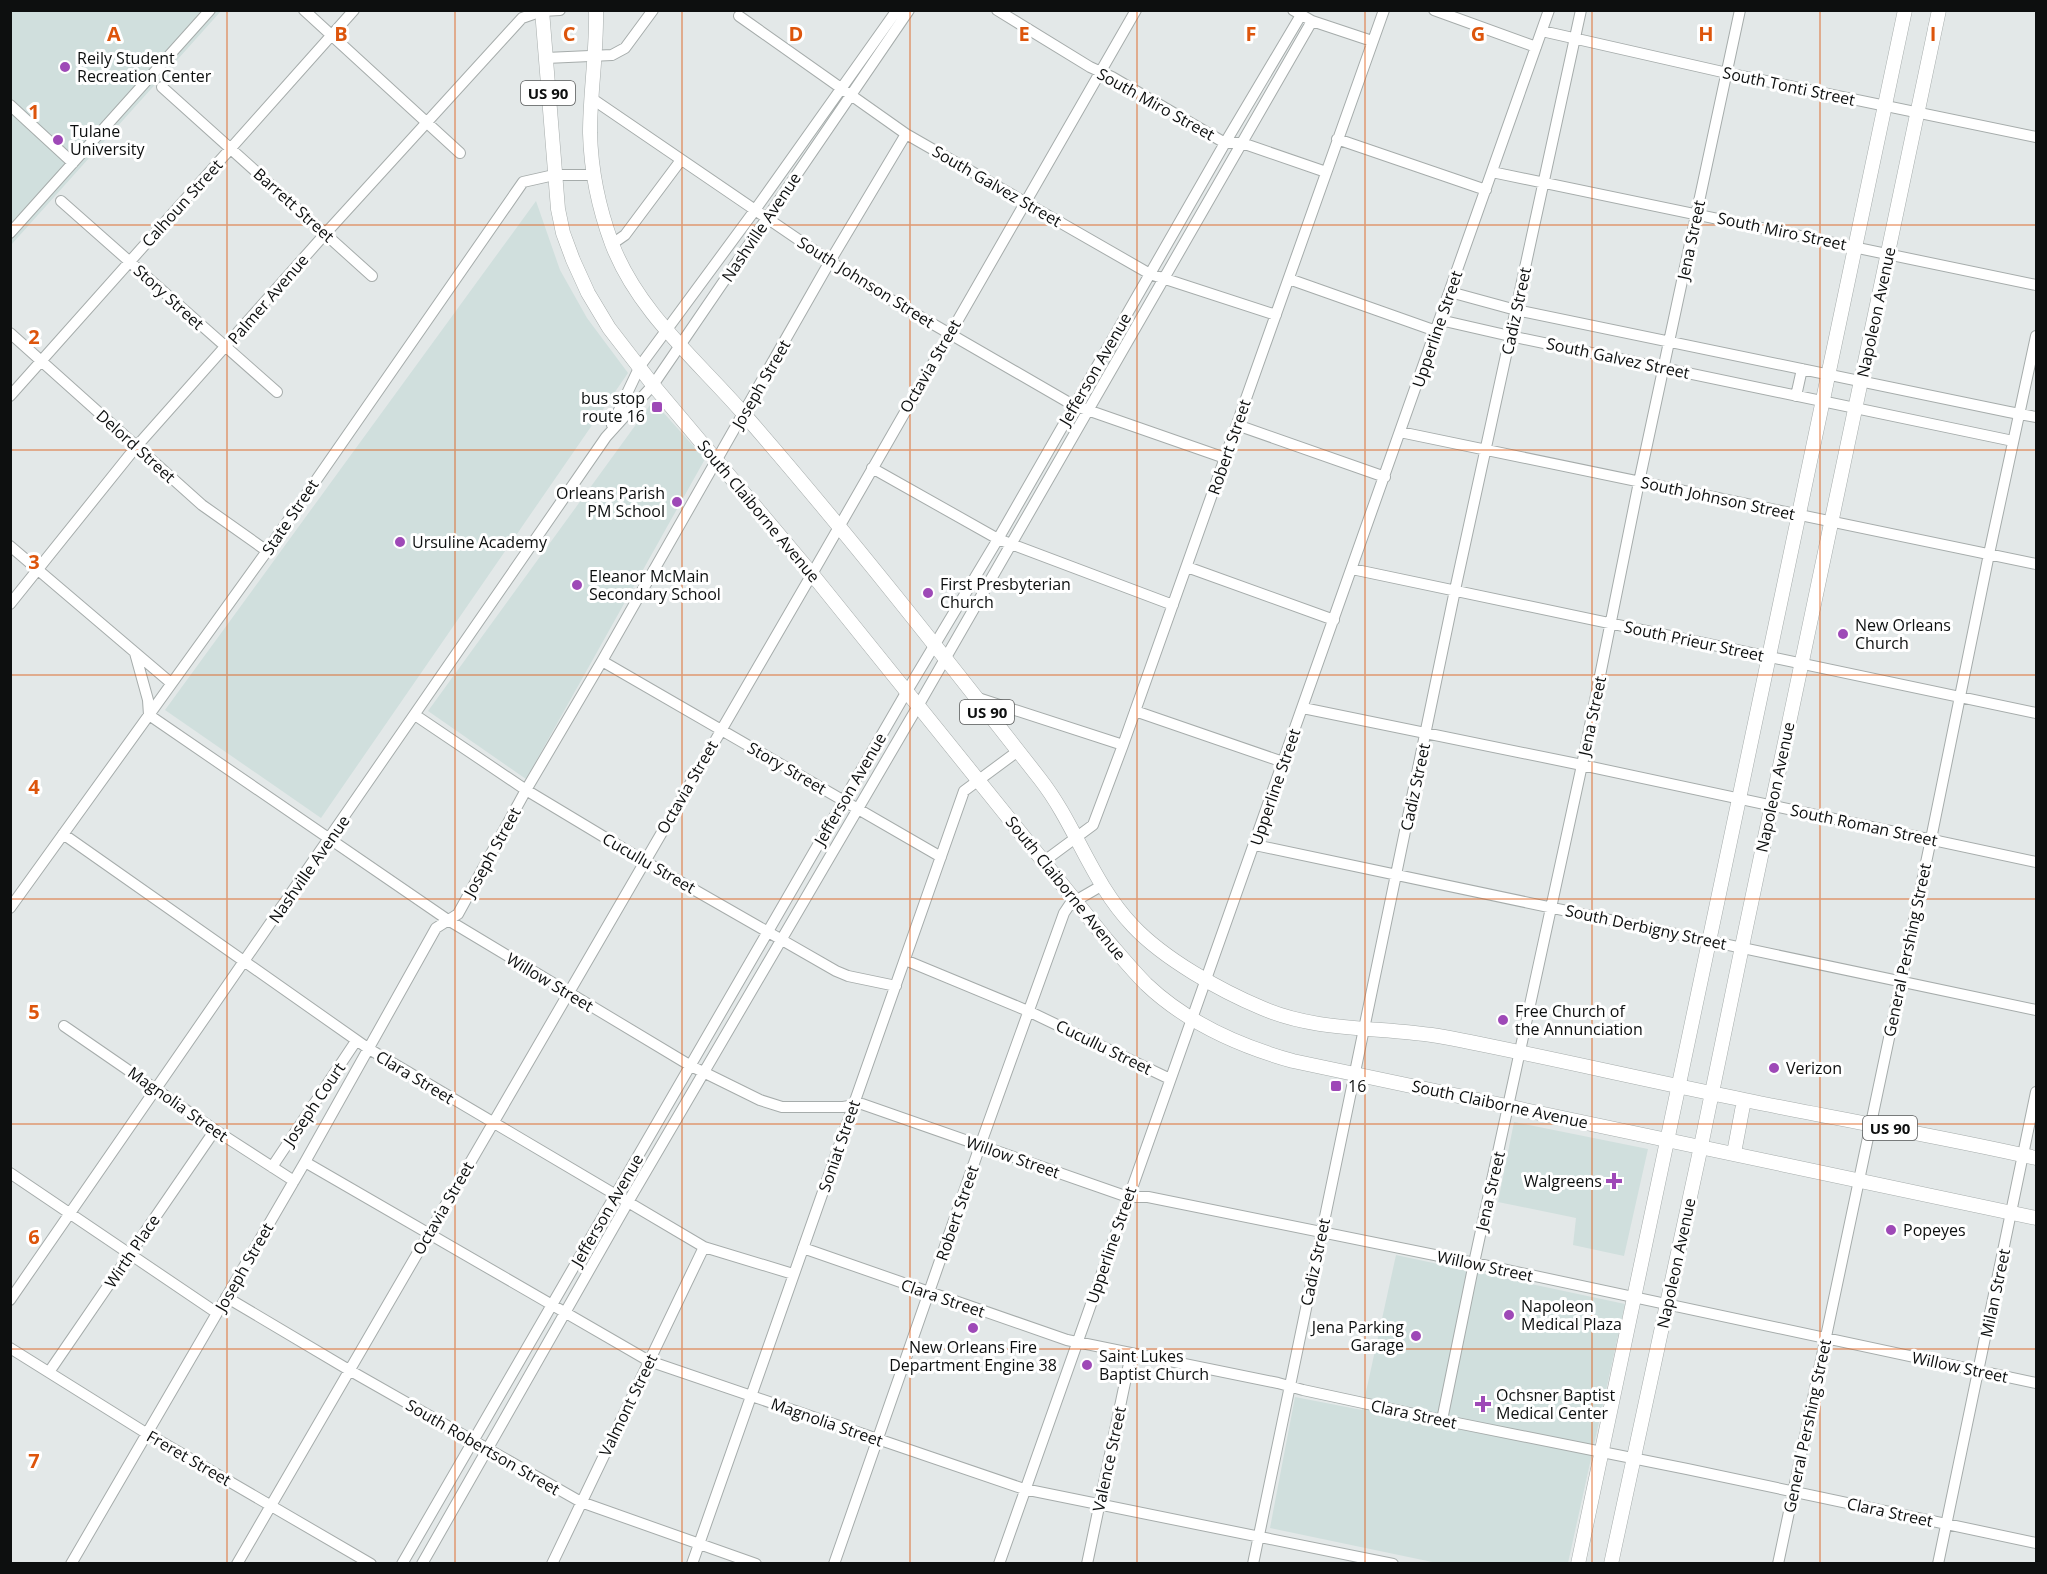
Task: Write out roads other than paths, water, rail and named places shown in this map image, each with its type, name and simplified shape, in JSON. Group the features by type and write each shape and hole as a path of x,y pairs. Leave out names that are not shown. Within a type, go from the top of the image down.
{"main road":[{"name":"South Claiborne Avenue","path":"596,10 590,138 594,175 612,244 628,278 645,305 744,414 945,659 1046,787 1101,886 1134,927 1170,957 1206,981 1265,1010 1311,1023 1440,1036 1712,1094 2030,1157"},
{"name":"Napoleon Avenue","path":"1578,1563 1905,10"},
{"name":"Napoleon Avenue","path":"1611,1563 1712,1094 1939,10"},
{"name":"South Claiborne Avenue","path":"541,11 554,175 563,233 588,293 609,328 653,385 812,574 1106,939 1146,984 1192,1019 1220,1036 1269,1054 1355,1075 1509,1105 2037,1218"},
{"path":"1734,1153 1744,1100"}],"street":[{"path":"10,233 210,10"},
{"path":"304,10 460,153"},
{"name":"Calhoun Street","path":"10,396 354,10"},
{"path":"541,11 560,10"},
{"path":"546,58 612,55 625,48 653,10"},
{"name":"Nashville Avenue","path":"10,1300 606,437 653,385 681,345 767,218 897,10"},
{"name":"Nashville Avenue","path":"606,437 640,366 666,329 909,10"},
{"name":"South Miro Street","path":"997,10 1225,143 1242,143 1326,172"},
{"name":"Octavia Street","path":"237,1563 812,574 1136,10"},
{"name":"Robert Street","path":"1043,862 1093,825 1384,10"},
{"path":"1434,10 1536,46"},
{"name":"Upperline Street","path":"999,1563 1549,10"},
{"name":"Cadiz Street","path":"1253,1563 1455,590 1581,10"},
{"name":"Jena Street","path":"1442,1420 1740,10"},
{"name":"Palmer Avenue","path":"10,604 136,447 325,234 524,16 541,11"},
{"path":"1297,13 1312,21 1372,41"},
{"name":"Jefferson Avenue","path":"402,1563 907,691 998,539 1297,13"},
{"name":"South Galvez Street","path":"739,16 906,134 1150,274 1276,315"},
{"name":"Jefferson Avenue","path":"422,1563 628,1202 858,810 1312,21"},
{"name":"South Tonti Street","path":"1542,31 1727,73 2037,137"},
{"name":"Barrett Street","path":"162,87 372,276"},
{"name":"South Johnson Street","path":"591,98 829,263 1073,405 1225,458"},
{"path":"10,105 73,163"},
{"name":"Joseph Street","path":"71,1563 305,1162 436,928 458,914 526,790 829,263 906,134"},
{"path":"1337,139 1486,190"},
{"path":"612,244 625,235 681,159"},
{"name":"South Miro Street","path":"1492,172 2037,285"},
{"name":"State Street","path":"10,908 267,551 523,182 554,175 594,175"},
{"name":"Story Street","path":"61,201 277,392"},
{"path":"1289,279 1436,332"},
{"name":"South Galvez Street","path":"1450,292 1516,310 2037,417"},
{"name":"South Galvez Street","path":"1440,320 2013,441"},
{"name":"Delord Street","path":"10,333 202,505 267,551"},
{"name":"General Pershing Street","path":"1778,1563 1989,554 2037,336"},
{"path":"1796,396 1802,369"},
{"path":"1237,425 1385,477"},
{"name":"South Johnson Street","path":"1400,432 2037,564"},
{"path":"872,468 998,539 1173,605"},
{"path":"10,546 171,683"},
{"path":"1187,567 1334,620"},
{"name":"South Prieur Street","path":"1352,569 2037,713"},
{"path":"135,653 148,700 149,715"},
{"name":"Story Street","path":"602,661 941,857"},
{"path":"975,697 1123,745"},
{"name":"South Roman Street","path":"1303,708 2037,862"},
{"path":"1135,711 1283,762"},
{"name":"Willow Street","path":"149,715 448,920 691,1066 760,1100 782,1107 862,1104 1128,1197 1148,1197 1474,1263 1634,1299 2037,1383"},
{"name":"Cucullu Street","path":"415,715 526,790 782,940 848,976 896,986"},
{"name":"Soniat Street","path":"692,1563 964,791 1018,751"},
{"name":"Clara Street","path":"63,834 243,963 369,1049 704,1247 793,1274"},
{"name":"South Derbigny Street","path":"1255,845 2037,1010"},
{"path":"1076,901 1101,886"},
{"name":"Robert Street","path":"834,1563 1028,1011 1064,913 1070,904 1076,901"},
{"name":"Cucullu Street","path":"905,960 1028,1011 1170,1079"},
{"name":"Magnolia Street","path":"64,1026 214,1130 294,1181"},
{"name":"Joseph Court","path":"272,1167 356,1041"},
{"name":"Milan Street","path":"1938,1563 2012,1213 2030,1157 2037,1092"},
{"name":"Wirth Place","path":"49,1372 214,1130"},
{"name":"Magnolia Street","path":"305,1162 650,1361 1024,1490 1393,1563"},
{"path":"10,1173 217,1313"},
{"name":"Valmont Street","path":"552,1563 704,1247"},
{"name":"Clara Street","path":"803,1248 1056,1336 1131,1354 2037,1543"},
{"name":"South Robertson Street","path":"226,1297 581,1502 756,1563"},
{"name":"Freret Street","path":"10,1348 146,1433 371,1563"},
{"name":"Valence Street","path":"1087,1563 1131,1354"}],"place":[{"name":"Reily Student Recreation Center","path":"65,67"},
{"name":"Tulane University","path":"58,140"},
{"name":"bus stop route 16","path":"657,407"},
{"name":"Orleans Parish PM School","path":"677,502"},
{"name":"Ursuline Academy","path":"400,542"},
{"name":"Eleanor McMain Secondary School","path":"577,585"},
{"name":"First Presbyterian Church","path":"928,593"},
{"name":"New Orleans Church","path":"1843,634"},
{"name":"Free Church of the Annunciation","path":"1503,1020"},
{"name":"Verizon","path":"1774,1068"},
{"name":"16","path":"1336,1086"},
{"name":"Walgreens","path":"1614,1181"},
{"name":"Popeyes","path":"1891,1230"},
{"name":"Napoleon Medical Plaza","path":"1509,1315"},
{"name":"New Orleans Fire Department Engine 38","path":"973,1328"},
{"name":"Jena Parking Garage","path":"1416,1336"},
{"name":"Saint Lukes Baptist Church","path":"1087,1365"},
{"name":"Ochsner Baptist Medical Center","path":"1483,1404"}]}
